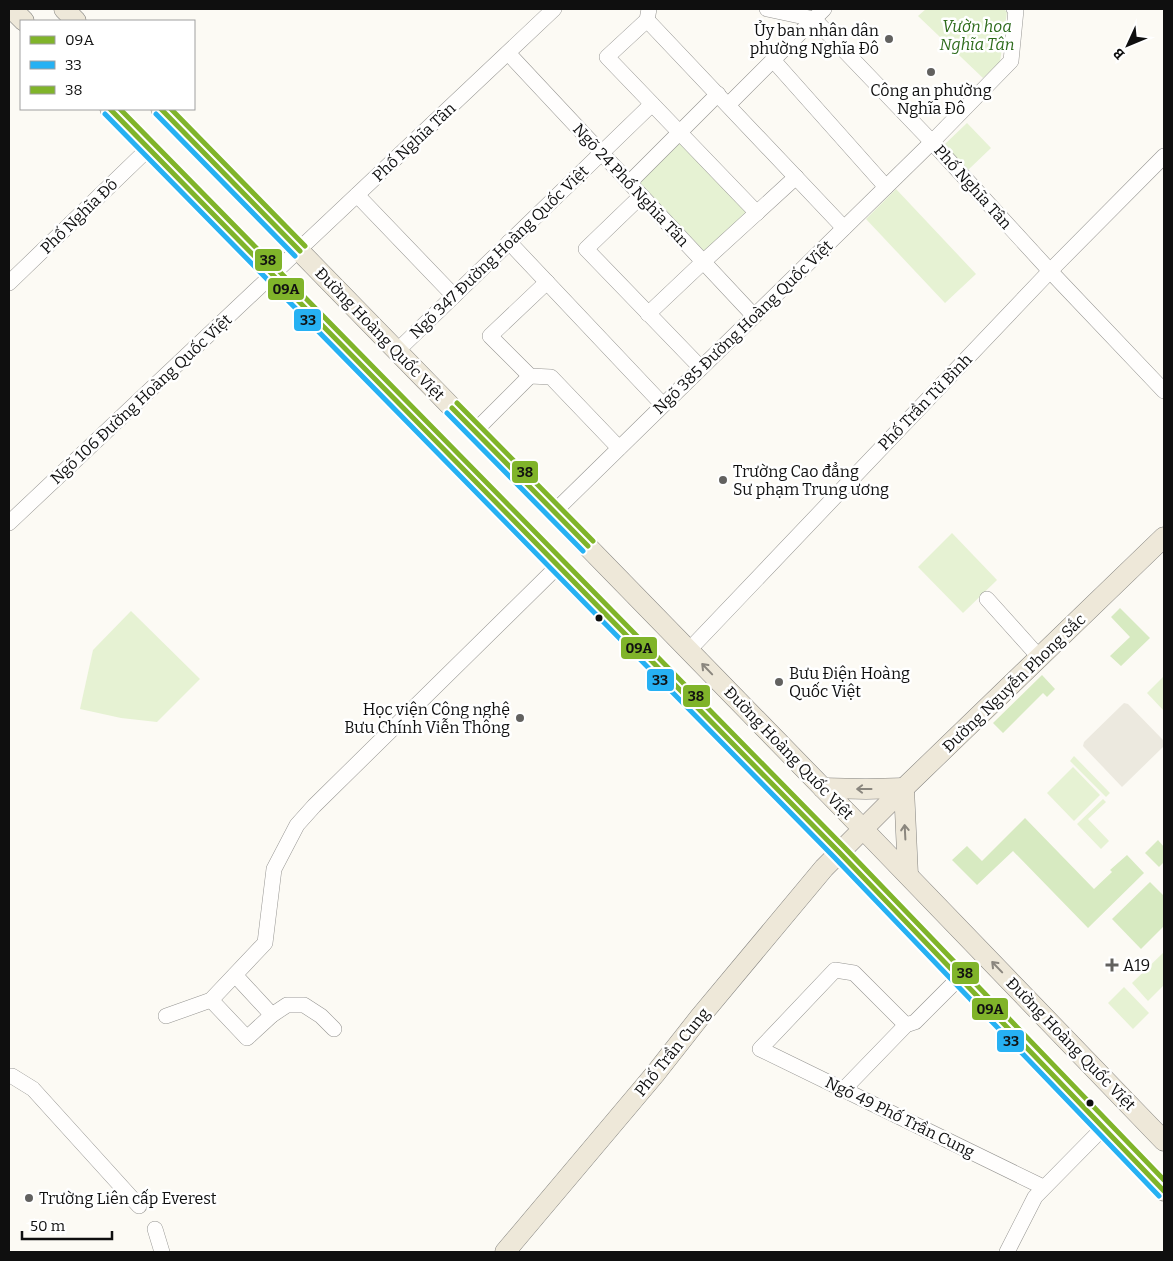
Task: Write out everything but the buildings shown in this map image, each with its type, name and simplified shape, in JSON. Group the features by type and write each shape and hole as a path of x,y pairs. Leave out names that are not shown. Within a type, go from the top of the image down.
{"main road":[{"path":"12,9 23,20"},
{"path":"64,9 75,20"},
{"name":"Đường Hoàng Quốc Việt","path":"111,110 839,852 1164,1191"},
{"name":"Đường Hoàng Quốc Việt","path":"162,110 863,829 1164,1141"},
{"name":"Đường Nguyễn Phong Sắc","path":"863,829 1164,537"},
{"path":"823,788 904,788 908,876"},
{"name":"Phố Trần Cung","path":"505,1252 655,1074 824,868 863,829"}],"street":[{"name":"Phố Nghĩa Tân","path":"272,274 554,9"},
{"path":"767,9 819,14"},
{"name":"Ngõ 385 Đường Hoàng Quốc Việt","path":"554,512 932,142 1011,61 1016,10 1014,9"},
{"path":"757,213 607,57 648,14 723,100 844,228"},
{"name":"Phố Nghĩa Tân","path":"819,14 1050,272 1164,391"},
{"path":"629,183 679,132 773,60 819,14"},
{"name":"Ngõ 24 Phố Nghĩa Tân","path":"508,53 754,316"},
{"path":"773,60 886,187"},
{"name":"Ngõ 347 Đường Hoàng Quốc Việt","path":"397,351 652,104"},
{"name":"Phố Nghĩa Đô","path":"9,283 148,149"},
{"name":"Phố Trần Tử Bình","path":"689,650 1050,272 1164,156"},
{"path":"648,314 796,178"},
{"path":"357,195 454,296"},
{"path":"641,196 586,249 701,368"},
{"path":"509,242 663,405"},
{"name":"Ngõ 106 Đường Hoàng Quốc Việt","path":"9,523 272,274"},
{"path":"547,282 490,336 530,376 551,377 619,448"},
{"path":"475,432 530,376"},
{"path":"166,1016 211,1000 265,943 274,869 297,825 314,806 558,566"},
{"path":"987,599 1040,658"},
{"name":"Ngõ 49 Phố Trần Cung","path":"906,1025 854,973 835,970 760,1048 1039,1185"},
{"path":"235,975 272,1015"},
{"path":"844,1089 906,1025 916,1022 959,978"},
{"path":"211,1000 247,1038 287,1004 304,1005 321,1016 334,1029"},
{"path":"9,1076 33,1089 139,1206"},
{"path":"1007,1252 1035,1197 1103,1128"},
{"path":"154,1229 162,1252"}],"green space":[{"name":"Vườn hoa Nghĩa Tân","path":"926,9 1004,9 1007,12 1000,62 983,78 918,16"},
{"path":"967,123 991,148 968,170 944,145"},
{"path":"681,142 749,213 706,253 639,182"},
{"path":"896,189 976,274 945,303 866,219"},
{"path":"952,533 997,580 963,613 918,567"},
{"path":"1120,608 1150,638 1121,666 1110,656 1130,637 1111,617"},
{"path":"131,611 200,679 157,722 121,718 80,709 93,650"},
{"path":"1042,675 1055,689 1047,697 1043,693 1003,733 993,723"},
{"path":"1164,676 1164,711 1147,693"},
{"path":"1074,756 1110,793 1106,797 1070,761"},
{"path":"1073,767 1100,795 1074,821 1047,793"},
{"path":"1103,799 1106,802 1088,819 1109,841 1101,849 1077,824"},
{"path":"1025,818 1094,889 1112,872 1110,870 1127,855 1144,873 1088,928 1013,851 977,885 952,860 967,846 982,861"},
{"path":"1158,840 1164,847 1164,862 1159,867 1145,853"},
{"path":"1150,882 1164,896 1164,926 1141,949 1112,919"},
{"path":"1164,952 1164,985 1148,1001 1132,983"},
{"path":"1124,987 1149,1013 1133,1029 1108,1003"}],"shaded area":[{"path":"1124,703 1128,704 1164,741 1164,746 1122,787 1083,746 1084,742"}],"transit line":[{"name":"09A","path":"111,110 839,852 1164,1191"},
{"name":"38","path":"121,110 844,847 1164,1180"},
{"name":"09A","path":"162,110 300,251"},
{"name":"38","path":"172,110 305,246"},
{"name":"33","path":"105,114 834,857 1159,1196"},
{"name":"33","path":"156,114 295,256"},
{"name":"38","path":"457,403 593,541"},
{"name":"09A","path":"452,408 588,546"},
{"name":"33","path":"447,413 583,551"}],"place":[{"name":"Ủy ban nhân dân phường Nghĩa Đô","path":"889,39"},
{"name":"Công an phường Nghĩa Đô","path":"931,72"},
{"name":"Trường Cao đẳng Sư phạm Trung ương","path":"723,480"},
{"name":"Bưu Điện Hoàng Quốc Việt","path":"779,682"},
{"name":"Học viện Công nghệ Bưu Chính Viễn Thông","path":"520,718"},
{"name":"A19","path":"1112,965"},
{"name":"Trường Liên cấp Everest","path":"29,1198"}]}
